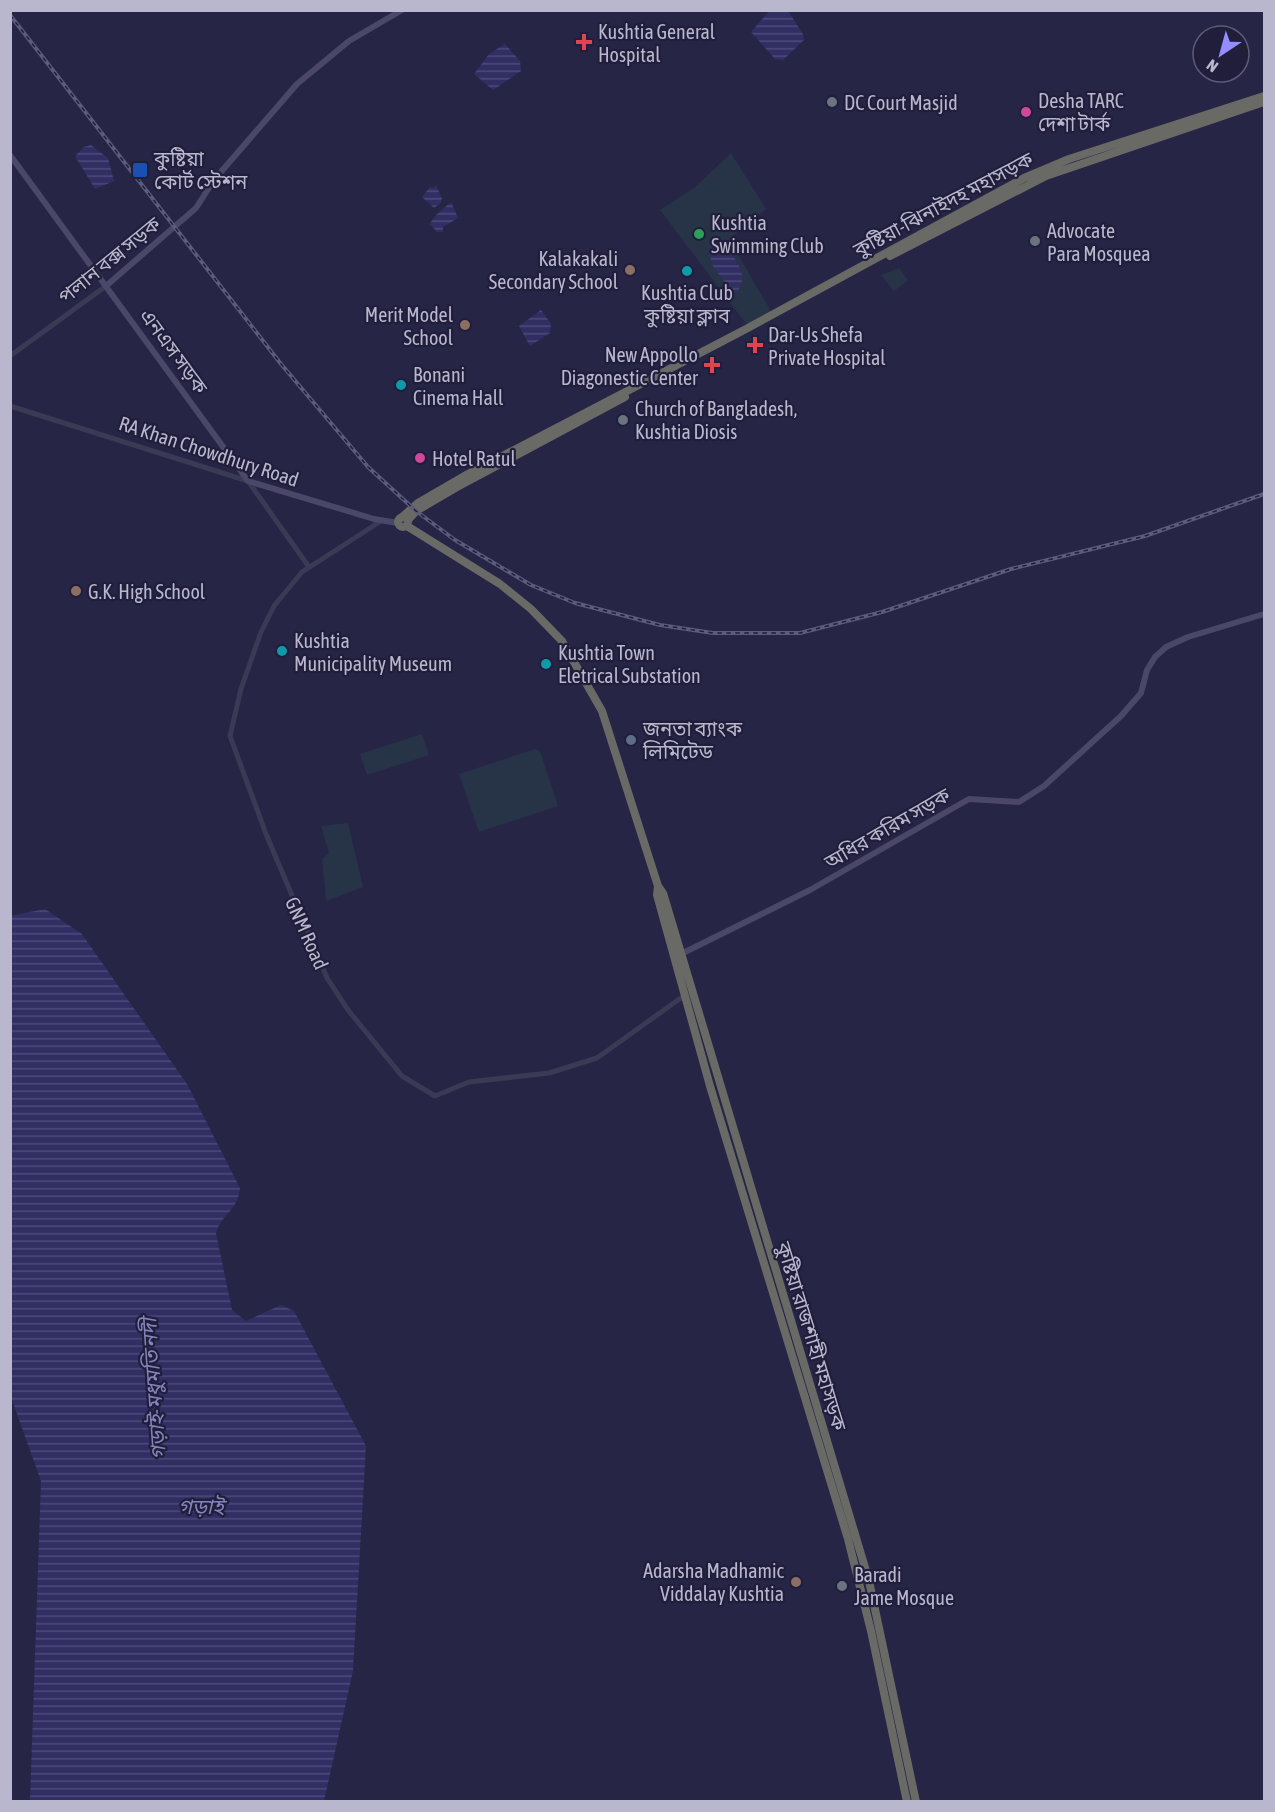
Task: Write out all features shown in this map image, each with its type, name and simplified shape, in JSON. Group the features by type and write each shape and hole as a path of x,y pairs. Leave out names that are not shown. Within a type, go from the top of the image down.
{"highway":[{"name":"কুষ্টিয়া-ঝিনাইদহ মহাসড়ক","path":"404,522 441,492 968,214 1046,176 1264,96"},
{"name":"কুষ্টিয়া-ঝিনাইদহ মহাসড়ক","path":"1156,134 1264,102"},
{"name":"কুষ্টিয়া রাজশাহী মহাসড়ক","path":"404,522 500,584 531,609 562,641 602,711 658,886 663,893 685,995 879,1619 911,1801"},
{"name":"কুষ্টিয়া রাজশাহী মহাসড়ক","path":"677,956 730,1137"},
{"name":"কুষ্টিয়া রাজশাহী মহাসড়ক","path":"830,1467 869,1620 911,1801"},
{"path":"869,1620 879,1619"}],"main road":[{"name":"পলান বক্স সড়ক","path":"106,286 196,208 214,180 297,84 349,41 402,10"},
{"name":"এনএস সড়ক","path":"10,155 248,481"},
{"name":"RA Khan Chowdhury Road","path":"248,481 381,521 404,522"},
{"name":"অধির করিম সড়ক","path":"677,956 810,890 969,800 1019,802 1044,786 1121,716 1141,693 1147,670 1155,657 1166,647 1188,637 1264,614"}],"street":[{"name":"পলান বক্স সড়ক","path":"10,356 106,286"},
{"name":"RA Khan Chowdhury Road","path":"10,406 248,481"},
{"name":"এনএস সড়ক","path":"248,481 309,567"},
{"name":"GNM Road","path":"381,521 309,567 274,606 261,632 241,689 230,736 266,834 327,978 348,1010 402,1076 435,1096 469,1082 549,1073 597,1058 685,995"}],"shaded area":[{"path":"731,153 766,209 729,239 772,313 747,325 660,210 695,187"},
{"path":"899,268 908,280 894,291 881,275"},
{"path":"422,734 429,755 367,775 360,754"},
{"path":"535,749 540,751 558,806 479,832 459,774"},
{"path":"348,823 363,887 326,901 322,859 329,853 321,826"}],"water":[{"path":"770,10 788,11 803,34 804,40 783,60 775,59 751,32"},
{"path":"505,44 520,61 521,71 493,90 474,74 489,54"},
{"path":"91,145 108,158 114,181 95,189 75,156 84,147"},
{"path":"436,185 442,198 441,203 434,208 422,197 430,187 433,188"},
{"path":"451,202 458,218 443,227 443,232 437,232 431,225 428,226 436,215"},
{"path":"710,244 728,252 738,264 743,278 737,294 727,285 711,263"},
{"path":"541,310 551,324 550,333 530,346 519,326"},
{"name":"গড়াই","path":"45,909 82,934 187,1084 240,1188 236,1202 216,1233 232,1310 246,1321 281,1305 294,1311 366,1446 353,1671 324,1801 30,1801 41,1481 11,1397 10,916"}],"railway":[{"path":"10,15 281,364 368,467 416,511 455,540 531,585 575,603 660,625 713,633 800,633 882,612 1011,569 1145,536 1264,494"}],"place":[{"name":"Kushtia General Hospital","path":"584,42"},
{"name":"DC Court Masjid","path":"832,102"},
{"name":"Desha TARC দেশা টার্ক","path":"1026,112"},
{"name":"কুষ্টিয়া কোর্ট স্টেশন","path":"140,170"},
{"name":"Kushtia Swimming Club","path":"699,234"},
{"name":"Advocate Para Mosquea","path":"1035,241"},
{"name":"Kalakakali Secondary School","path":"630,270"},
{"name":"Kushtia Club কুষ্টিয়া ক্লাব","path":"687,271"},
{"name":"Merit Model School","path":"465,325"},
{"name":"Dar-Us Shefa Private Hospital","path":"755,345"},
{"name":"New Appollo Diagonestic Center","path":"712,365"},
{"name":"Bonani Cinema Hall","path":"401,385"},
{"name":"Church of Bangladesh, Kushtia Diosis","path":"623,420"},
{"name":"Hotel Ratul","path":"420,458"},
{"name":"G.K. High School","path":"76,591"},
{"name":"Kushtia Municipality Museum","path":"282,651"},
{"name":"Kushtia Town Eletrical Substation","path":"546,664"},
{"name":"জনতা ব্যাংক লিমিটেড","path":"631,740"},
{"name":"Adarsha Madhamic Viddalay Kushtia","path":"796,1582"},
{"name":"Baradi Jame Mosque","path":"842,1586"}],"water label":[{"name":"গড়াই-মধুমতি নদী","path":"153,1389"}]}
